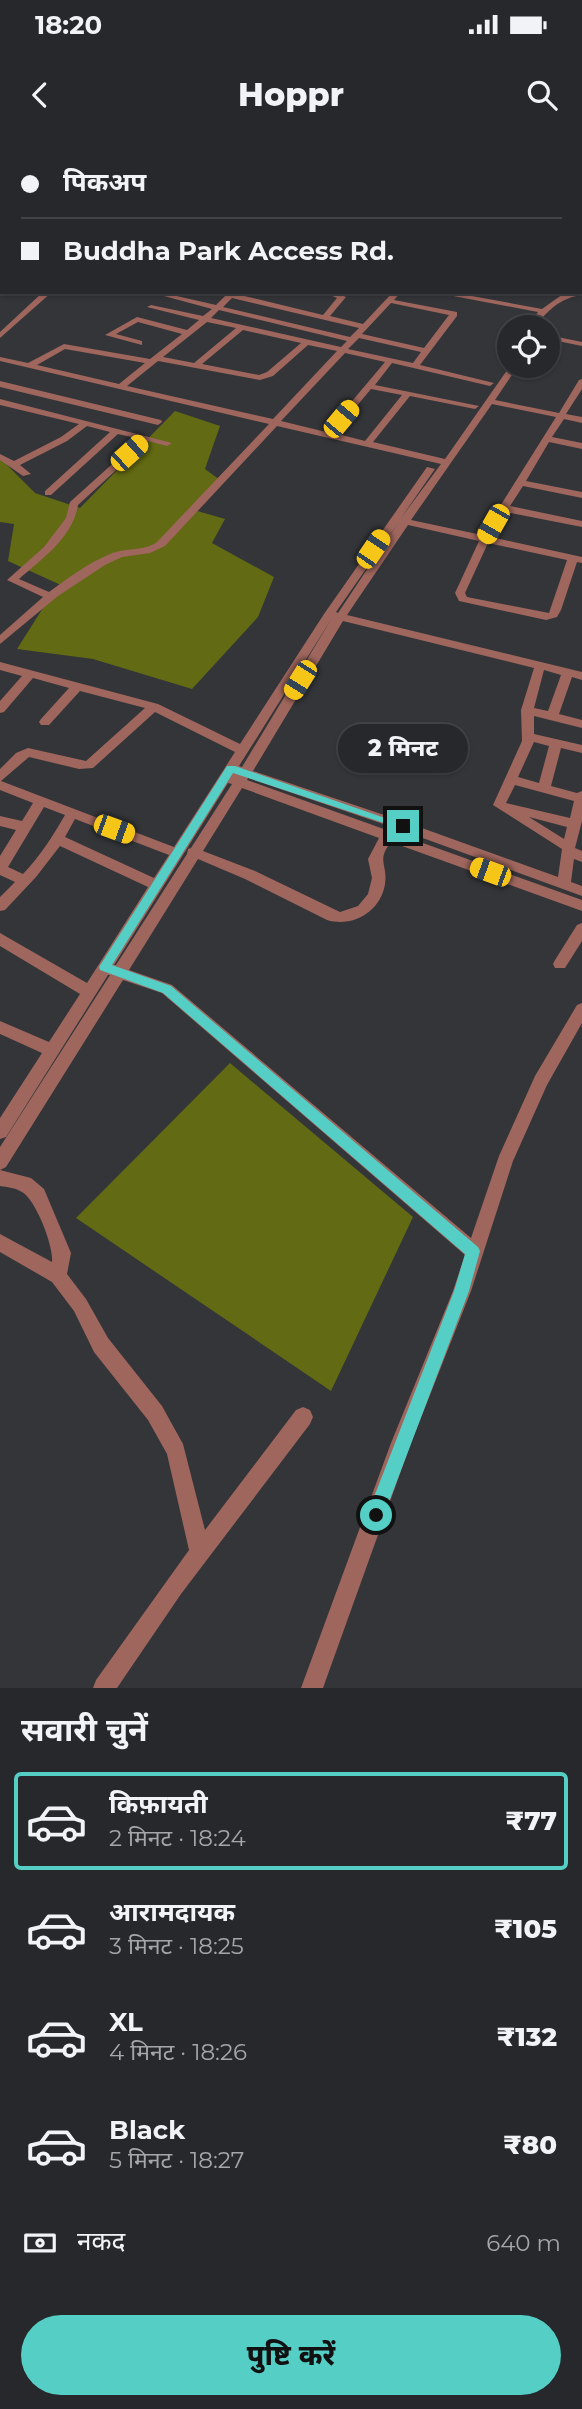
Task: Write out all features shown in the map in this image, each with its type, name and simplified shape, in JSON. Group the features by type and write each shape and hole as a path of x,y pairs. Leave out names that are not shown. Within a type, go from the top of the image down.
{"street":[{"path":"0,333 40,294"},
{"path":"0,333 46,294"},
{"path":"120,387 189,333 233,294 267,300 365,327"},
{"path":"326,317 342,297 333,294"},
{"path":"2,637 51,597 113,557 155,548 395,294"},
{"path":"447,294 543,311"},
{"path":"486,301 491,294"},
{"path":"540,315 564,296 582,295"},
{"path":"168,296 427,351"},
{"path":"550,315 564,296"},
{"path":"390,301 454,314 414,367"},
{"path":"151,307 304,344 490,383"},
{"path":"139,343 109,335 135,319 189,333"},
{"path":"123,357 160,325"},
{"path":"197,364 240,329"},
{"path":"560,339 582,344"},
{"path":"29,366 64,346 123,357 197,364 260,378 270,374 304,344"},
{"path":"0,368 5,360 120,387 169,412"},
{"path":"328,435 389,362"},
{"path":"0,1162 177,852 242,750 441,461 497,373"},
{"path":"441,461 505,378"},
{"path":"0,384 59,398 274,423 441,461"},
{"path":"369,386 475,406"},
{"path":"400,520 484,540 577,559 553,615 541,617 461,596 484,540 580,388"},
{"path":"5,404 29,390"},
{"path":"367,444 408,393"},
{"path":"38,412 59,398"},
{"path":"489,401 582,420"},
{"path":"5,404 167,443"},
{"path":"51,597 12,580 47,551 71,518 73,504 169,412"},
{"path":"13,465 64,439 86,424"},
{"path":"48,493 116,431"},
{"path":"546,439 582,446"},
{"path":"1,456 26,474"},
{"path":"519,482 582,495"},
{"path":"503,508 582,524"},
{"path":"334,615 582,676"},
{"path":"0,1132 89,992 112,970 242,777 334,615"},
{"path":"0,666 154,707 242,750"},
{"path":"499,805 525,752 529,737 527,710 540,666"},
{"path":"552,716 568,672"},
{"path":"0,709 30,674"},
{"path":"45,722 76,688"},
{"path":"0,777 20,756 28,752 89,765 154,707"},
{"path":"527,710 582,723"},
{"path":"529,737 582,749"},
{"path":"544,789 556,743"},
{"path":"228,773 403,826 582,891"},
{"path":"242,777 388,835 582,906"},
{"path":"510,779 582,797 568,849 564,884"},
{"path":"0,785 177,852"},
{"path":"25,880 0,869 41,801"},
{"path":"499,805 574,824"},
{"path":"499,805 582,857"},
{"path":"0,906 39,868 59,840 72,813"},
{"path":"0,821 26,827"},
{"path":"193,852 250,875 332,916 346,919 357,915 377,887 379,879 376,855 388,835"},
{"path":"59,840 156,886"},
{"path":"560,964 582,929"},
{"path":"0,939 89,992"},
{"path":"112,970 167,989 473,1251"},
{"path":"313,1688 401,1443 461,1291 505,1161 529,1105 582,1009"},
{"path":"0,1027 51,1051"},
{"path":"0,1178 25,1184 38,1195 62,1253 58,1276"},
{"path":"0,1242 58,1276 80,1305 94,1336 167,1433 183,1473 200,1553"},
{"path":"104,1688 174,1587 303,1417"}],"green space":[{"path":"175,411 220,426 205,469 220,480 194,510 225,519 212,543 274,577 258,617 192,689 93,659 17,649 48,600 63,586 8,561 14,524 0,522 0,458 35,493 80,508"},
{"path":"230,1063 413,1217 331,1391 76,1218"}],"route":[{"path":"376,1515 401,1443 461,1291 473,1251 167,989 104,967 231,768 403,826"}]}
